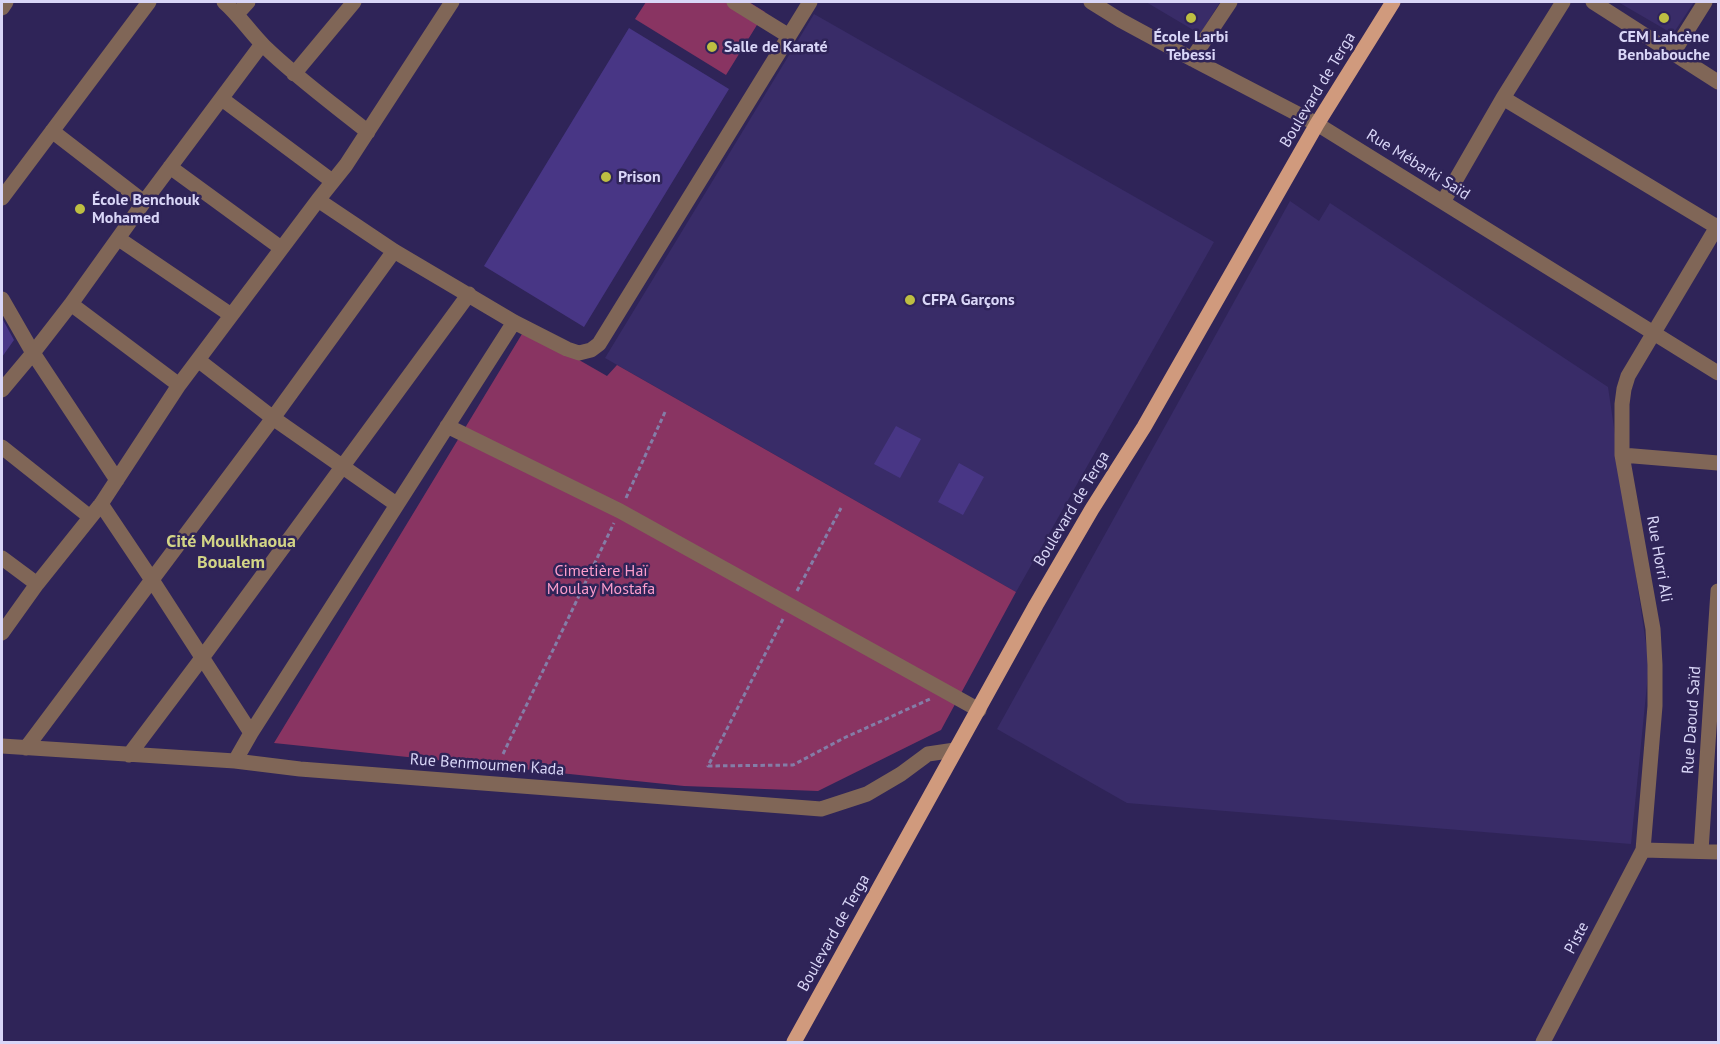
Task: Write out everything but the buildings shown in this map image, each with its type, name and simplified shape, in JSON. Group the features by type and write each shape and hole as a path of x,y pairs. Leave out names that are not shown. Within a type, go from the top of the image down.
{"main road":[{"name":"Boulevard de Terga","path":"794,1042 1036,605 1092,509 1144,427 1317,124 1394,2"}],"street":[{"path":"2,8 6,2"},
{"path":"2,198 149,2"},
{"path":"224,2 262,44 294,74 368,132"},
{"path":"237,14 248,2"},
{"path":"294,74 352,2"},
{"path":"2,633 37,584 101,504 179,385 346,165 452,2"},
{"path":"734,2 789,36"},
{"path":"318,200 394,251 514,322 567,349 579,353 591,350 599,344 810,2"},
{"name":"Rue Mébarki Saïd","path":"1091,2 1192,59 1317,124 1719,373"},
{"path":"1192,59 1230,2"},
{"path":"1443,202 1503,98 1563,2"},
{"path":"1593,2 1719,82"},
{"path":"1674,53 1705,2"},
{"path":"2,390 71,304 262,44"},
{"path":"1503,98 1718,226"},
{"path":"222,99 332,181"},
{"path":"52,131 144,202"},
{"path":"170,167 281,248"},
{"name":"Rue Horri Ali","path":"1643,850 1655,706 1655,665 1653,629 1622,455 1622,404 1628,376 1718,226"},
{"path":"119,238 231,315"},
{"path":"26,748 273,418 394,251"},
{"path":"129,755 469,294"},
{"path":"2,299 33,353 117,480"},
{"path":"71,304 179,385"},
{"path":"235,761 396,504 514,322"},
{"path":"198,360 273,418 396,504"},
{"path":"447,426 620,511 979,710"},
{"path":"2,447 90,518"},
{"path":"1622,455 1719,463"},
{"path":"101,504 251,733"},
{"path":"2,558 37,584"},
{"name":"Rue Daoud Saïd","path":"1701,851 1713,753 1719,591"},
{"name":"Rue Benmoumen Kada","path":"2,746 235,761 300,769 821,809 867,794 901,774 928,753 955,750"},
{"path":"1643,850 1719,852"},
{"name":"Piste","path":"1543,1042 1643,850"}],"path":[{"path":"503,754 665,412"},
{"path":"841,508 708,766 793,765 844,738 915,707 945,691"}],"shaded area":[{"name":"École Larbi Tebessi","path":"1146,2 1220,2 1200,34"},
{"name":"CEM Lahcène Benbabouche","path":"1618,2 1694,2 1673,34"},
{"name":"CFPA Garçons","path":"814,14 1214,242 1016,592 605,358"},
{"path":"1290,201 1319,221 1330,203 1608,387 1649,664 1631,844 1127,803 997,729"}],"green space":[{"name":"Salle de Karaté","path":"646,2 749,2 765,12 726,75 635,19"},
{"name":"Cimetière Haï Moulay Mostafa","path":"525,329 607,376 617,365 1016,592 941,730 818,791 684,786 274,743"}],"place":[{"name":"École Larbi Tebessi","path":"1191,18"},
{"name":"CEM Lahcène Benbabouche","path":"1664,18"},
{"name":"Salle de Karaté","path":"712,47"},
{"name":"Prison","path":"606,177"},
{"name":"École Benchouk Mohamed","path":"80,209"},
{"name":"CFPA Garçons","path":"910,300"}],"district":[{"name":"Cité Moulkhaoua Boualem","path":"231,552"}]}
